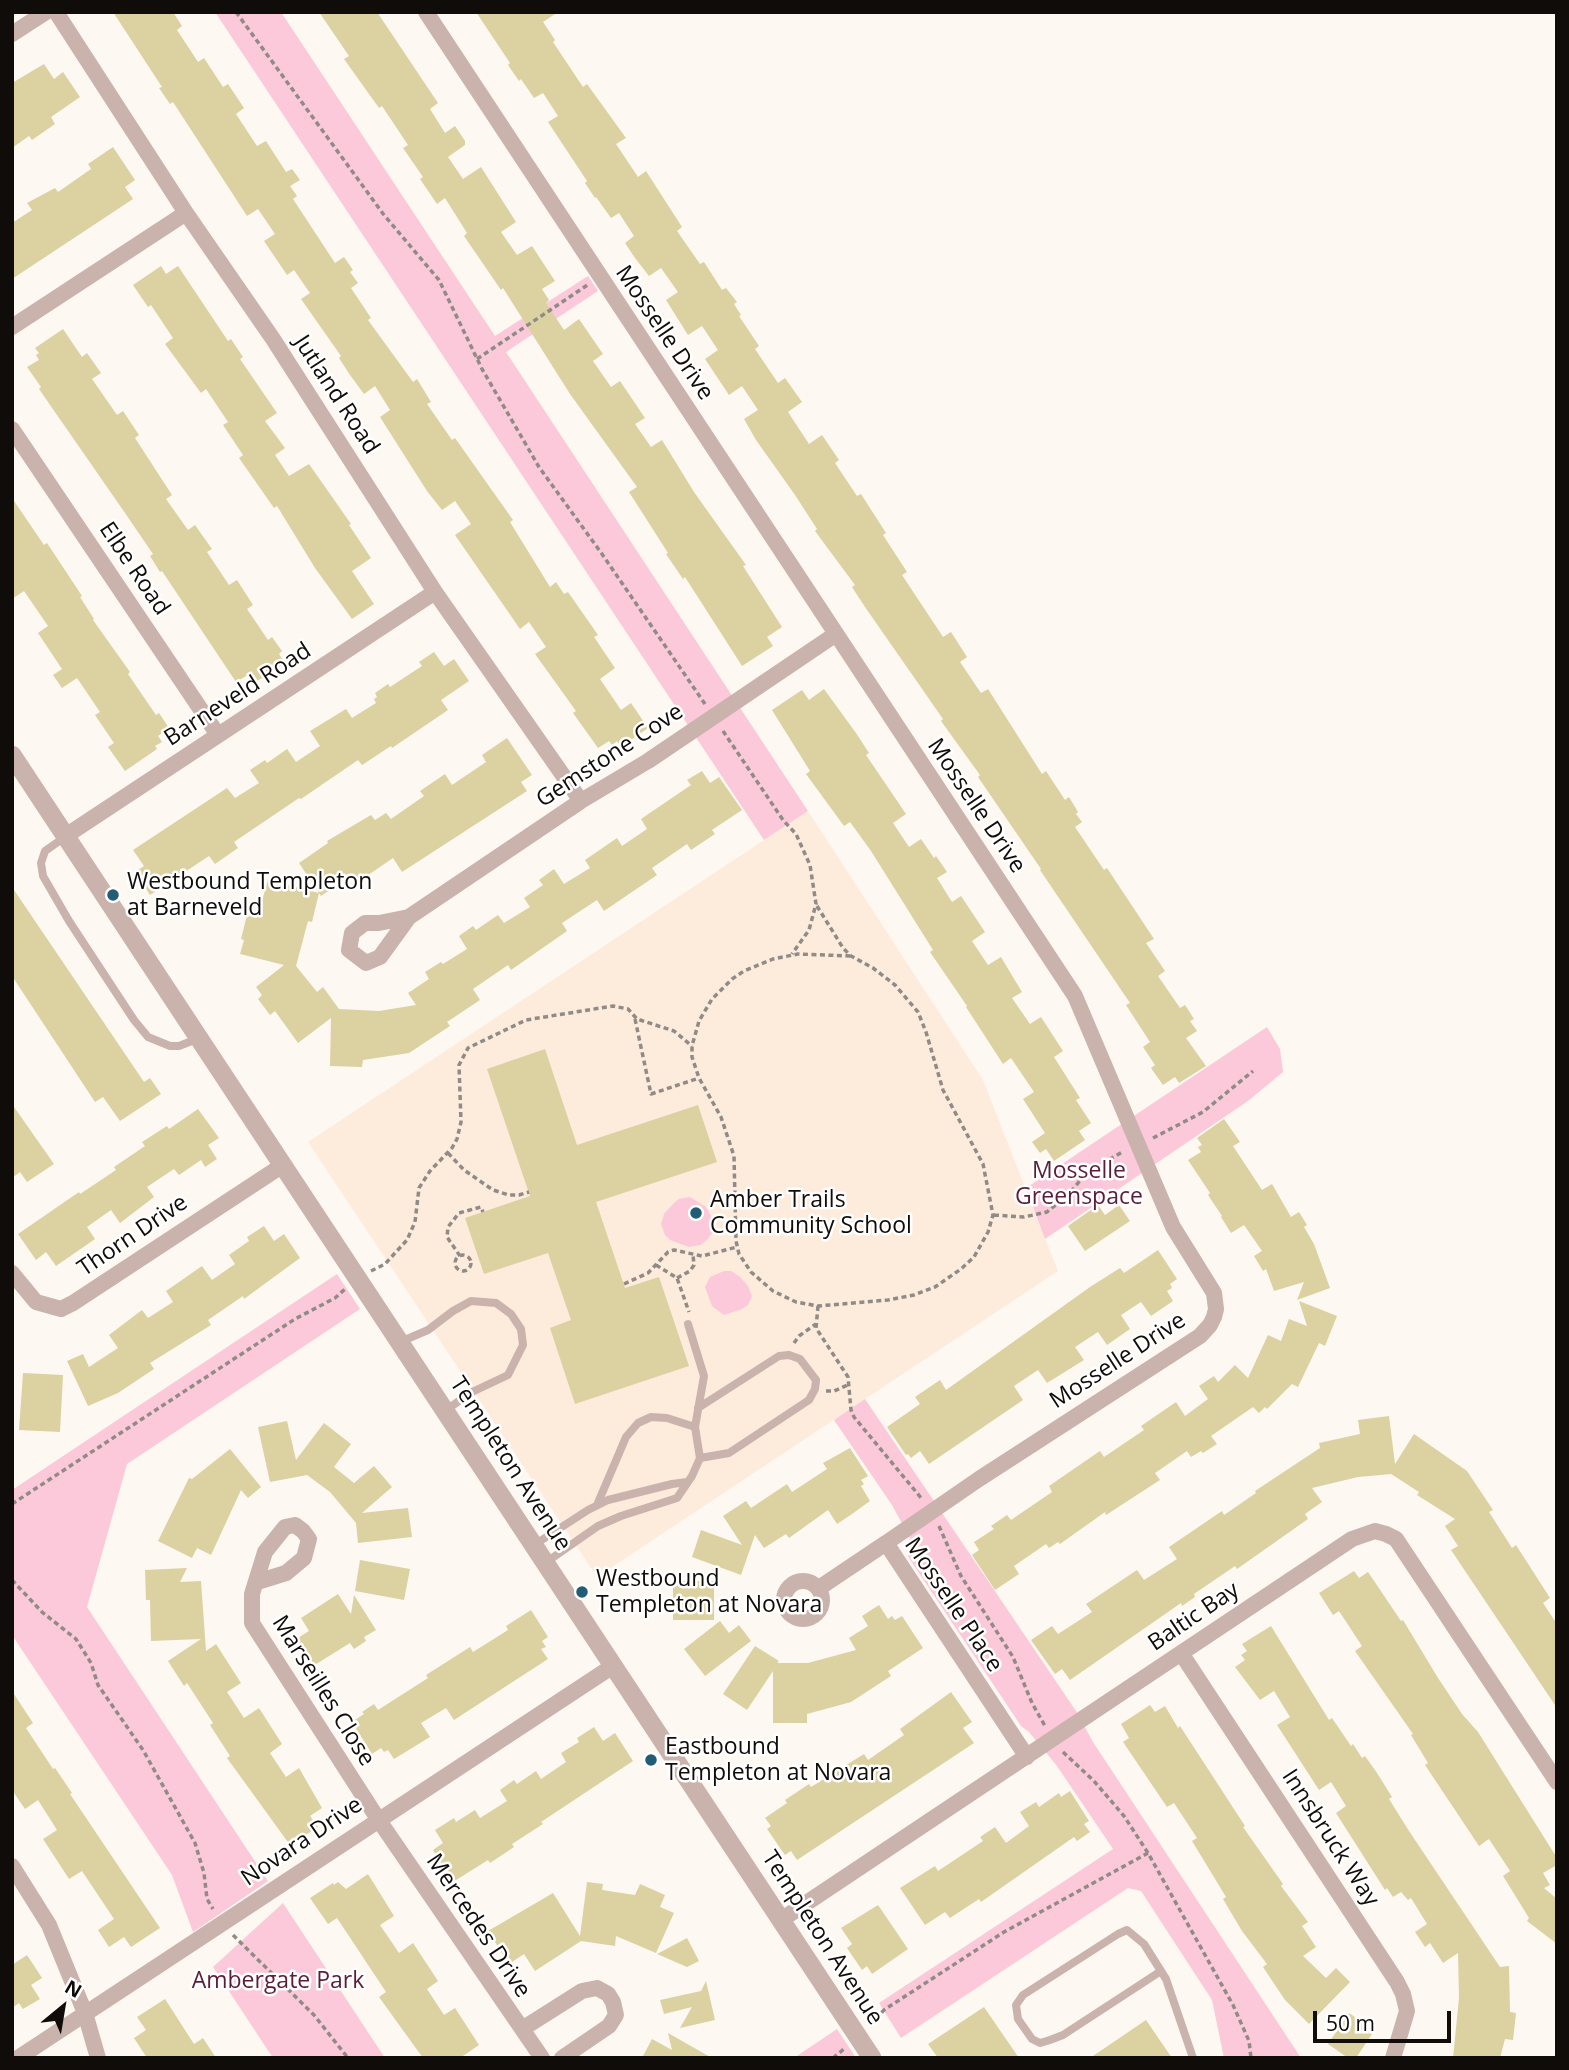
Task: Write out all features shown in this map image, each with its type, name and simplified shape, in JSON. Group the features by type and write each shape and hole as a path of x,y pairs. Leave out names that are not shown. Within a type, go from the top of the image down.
{"street":[{"path":"12,34 46,12"},
{"name":"Jutland Road","path":"56,12 186,213 273,339 435,592 581,800"},
{"name":"Mosselle Drive","path":"426,12 1075,996 1111,1076 1166,1213 1210,1286 1216,1301 1214,1317 1200,1336 979,1479 886,1543"},
{"path":"12,327 186,213"},
{"name":"Elbe Road","path":"12,429 218,736"},
{"name":"Barneveld Road","path":"67,835 435,592"},
{"name":"Gemstone Cove","path":"409,918 581,800 648,761 836,634"},
{"name":"Templeton Avenue","path":"12,755 872,2058"},
{"name":"Thorn Drive","path":"12,1273 36,1302 61,1309 283,1165"},
{"name":"Baltic Bay","path":"781,1920 1352,1539 1375,1531 1396,1539 1557,1782"},
{"name":"Mosselle Place","path":"819,1588 886,1543 1027,1757"},
{"name":"Marseilles Close","path":"257,1582 252,1594 252,1623 378,1819"},
{"name":"Innsbruck Way","path":"1181,1653 1397,1982 1407,2011 1393,2058"},
{"name":"Novara Drive","path":"18,2058 613,1666"},
{"name":"Mercedes Drive","path":"378,1819 542,2058"},
{"path":"12,1866 49,1925 85,2013 98,2058"},
{"path":"522,2029 582,1991 597,1988 608,1994 616,2015 609,2026 562,2058"}],"lane":[{"path":"67,835 45,851 40,863 43,876 69,921 148,1037 170,1046 200,1038"},
{"path":"400,1342 428,1330 471,1301 496,1303 511,1314 521,1329 523,1345 508,1375 470,1393 445,1411"},
{"path":"545,1563 598,1526 677,1498 687,1482 701,1458 695,1427 704,1376 688,1324"},
{"path":"698,1408 779,1356 789,1355 805,1362 814,1375 815,1389 809,1400 729,1453 701,1458"},
{"path":"597,1505 626,1437 638,1423 651,1418 667,1418 695,1427"},
{"path":"534,1545 597,1505 621,1496 687,1482"},
{"path":"1161,1971 1063,2035 1050,2040 1040,2043 1031,2039 1018,2019 1016,2005 1023,1995 1126,1930 1144,1944 1161,1971 1166,1979 1193,2058"}],"path":[{"path":"236,12 384,215 439,280 477,359 539,467 714,716 783,820 801,842 813,879 816,904 809,930 792,954"},
{"path":"477,359 599,277"},
{"path":"816,904 851,956 895,985 918,1012 943,1090 974,1144 986,1174 993,1208 988,1231 978,1251 969,1263 935,1287 904,1297 818,1306 784,1297 765,1285 751,1272 737,1247 734,1156 721,1118 699,1079 692,1046 705,1010 732,979 758,964 792,954 851,956"},
{"path":"12,1504 295,1319 335,1298 357,1277 385,1264 407,1240 415,1222 419,1188 430,1171 448,1153 460,1130 459,1065 468,1048 519,1022 613,1006 628,1009 635,1017 674,1031 692,1046"},
{"path":"635,1017 651,1094 699,1079"},
{"path":"448,1153 464,1170 493,1189 509,1195 529,1192"},
{"path":"460,1256 456,1260 456,1267 460,1271 468,1270 470,1261 465,1256 460,1256 447,1237 448,1227 459,1213 481,1207 483,1212"},
{"path":"624,1284 648,1273 668,1252 674,1250 693,1255 716,1254 737,1247"},
{"path":"677,1278 690,1272 694,1265 693,1255"},
{"path":"656,1265 677,1278 690,1316 688,1324"},
{"path":"789,1355 799,1336 816,1324"},
{"path":"815,1389 834,1391 850,1384"},
{"path":"12,1580 42,1612 76,1639 91,1663 98,1685 143,1751 195,1843 204,1873 207,1899 222,1923 245,1949 314,2015 348,2058"},
{"path":"1054,1738 1069,1759 1094,1781 1124,1816 1148,1853 1233,2005 1249,2041 1251,2058"},
{"path":"884,2010 1004,1933 1148,1853"}],"shaded area":[{"name":"Amber Trails Community School","path":"808,811 983,1080 1058,1271 597,1577 308,1142"}],"green space":[{"path":"215,12 281,12 495,336 588,276 598,291 506,352 808,811 764,840"},
{"name":"Mosselle Greenspace","path":"1267,1027 1280,1049 1283,1072 1248,1101 1045,1239 1026,1188"},
{"path":"690,1197 706,1207 715,1223 713,1232 706,1241 689,1247 670,1240 661,1224 664,1214 674,1203"},
{"path":"731,1271 740,1277 752,1296 748,1305 724,1315 712,1306 705,1287 710,1277"},
{"path":"337,1274 360,1309 127,1464 87,1607 268,1881 193,1932 172,1875 12,1635 12,1490"},
{"path":"865,1399 1076,1711 1093,1742 1301,2058 1224,2058 1212,2000 1141,1891 1128,1888 901,2038 879,2003 1113,1849 1057,1766 1021,1726 909,1558 906,1548 910,1538 892,1505 834,1420"},
{"name":"Ambergate Park","path":"283,1903 385,2058 273,2058 213,1967"},
{"path":"837,2029 856,2058 794,2058"}],"building":[{"path":"113,12 173,12 182,26 177,30 198,62 204,58 223,87 228,84 244,108 236,114 257,146 266,141 286,172 292,169 300,180 290,186 297,196 293,199 335,263 344,257 353,270 350,272 358,283 351,288 371,318 368,320 413,382 417,379 431,402 427,404 452,440 455,438 513,520 510,522 550,587 556,582 564,594 568,592 598,635 594,637 615,668 600,679 621,710 631,703 648,728 621,747 617,741 612,745 609,741 598,748 573,713 576,711 535,654 546,647 529,622 520,629 455,535 471,524 455,501 442,510 427,491 380,417 390,410 375,386 364,394 350,375 339,358 341,356 301,299 310,293 294,270 287,275 264,241 275,234 258,209 247,216 173,102 170,104 159,88 162,87"},
{"path":"319,12 377,12 438,103 430,109 445,133 455,126 465,141 465,145 448,157 463,179 481,167 516,222 501,232 517,255 532,246 555,281 542,289 549,300 546,303 564,330 579,319 603,354 593,361 611,387 620,381 645,418 635,424 651,447 662,440 694,492 746,565 743,566 782,627 767,637 773,646 742,666 685,577 683,579 666,554 668,553 629,492 637,487 570,394 503,288 501,290 464,236 467,233 445,198 437,204 420,179 423,177 403,148 408,145 382,106 379,108 344,59 349,56"},
{"path":"476,12 558,12 543,22 555,40 553,42 583,87 587,84 626,138 616,144 638,177 646,171 682,227 677,231 700,264 704,262 722,290 726,288 737,302 734,304 741,315 739,316 759,346 755,349 778,383 785,378 802,402 788,412 809,444 822,435 839,460 835,463 857,496 861,494 886,533 883,535 907,572 902,575 943,637 951,632 967,657 960,662 981,693 988,689 1042,774 1046,771 1065,800 1069,797 1082,822 1075,827 1104,870 1107,868 1154,939 1146,943 1165,971 1158,976 1180,1008 1185,1005 1194,1019 1190,1021 1197,1031 1186,1038 1206,1066 1179,1083 1175,1077 1163,1085 1151,1068 1155,1065 1143,1047 1150,1042 1126,1005 1130,1003 978,777 980,775 941,721 943,719 865,607 852,587 855,585 815,531 817,529 795,495 756,440 744,419 758,410 742,386 729,395 705,359 718,350 702,326 688,335 666,300 678,292 661,268 649,276 635,258 625,243 634,236 619,213 611,218 595,198 585,183 587,181 548,122 558,116 543,93 534,98 521,79 519,81"},
{"path":"44,64 54,79 63,72 80,97 51,117 55,124 32,140 29,136 12,148 12,83"},
{"path":"113,147 135,180 125,187 133,199 12,279 12,223 32,210 27,203 55,188 58,192 91,169 88,164"},
{"path":"161,266 166,274 178,266 228,341 231,339 243,357 240,359 277,413 265,421 285,448 275,455 289,476 309,464 371,558 352,571 374,604 352,619 315,568 277,506 274,508 239,458 243,455 223,425 228,422 206,389 201,393 165,344 173,338 151,305 148,307 133,285"},
{"path":"63,329 82,357 87,353 101,373 92,379 117,415 123,411 139,435 135,438 172,495 166,499 188,530 195,525 212,549 207,552 229,585 237,580 253,605 247,609 268,640 272,637 282,651 279,654 285,663 254,683 248,675 236,682 162,571 160,572 150,556 153,554 39,389 41,387 27,367 39,360 36,355 39,353 35,348"},
{"path":"12,498 44,545 47,543 82,596 80,597 93,620 130,672 128,674 156,715 159,713 169,728 158,736 162,742 155,746 157,749 125,771 108,747 114,743 95,715 100,712 77,678 62,688 53,675 62,669 38,633 48,626 24,591 12,599"},
{"path":"434,652 444,666 454,659 469,681 441,700 448,710 392,748 391,746 362,765 358,760 299,798 234,842 238,848 215,864 209,856 150,895 135,872 144,866 133,850 227,788 235,798 259,783 250,770 265,760 267,763 287,749 296,762 320,746 310,731 346,709 352,718 376,703 375,693 388,684 390,687 422,666 419,662"},
{"path":"824,689 856,733 869,753 866,755 906,814 893,823 909,847 921,839 934,858 936,856 947,872 937,878 952,902 961,896 985,932 972,941 988,965 1001,957 1022,992 1012,998 1030,1024 1041,1017 1063,1051 1054,1057 1080,1098 1076,1100 1091,1123 1079,1131 1085,1140 1054,1161 1046,1149 1040,1153 1032,1142 1045,1133 1023,1099 1034,1092 1011,1058 1003,1064 930,952 933,950 871,851 850,822 844,826 806,774 810,771 772,710 802,690 809,700"},
{"path":"507,738 532,775 521,782 527,791 402,872 393,858 355,884 350,876 321,896 299,863 328,843 327,841 371,815 375,820 386,813 391,819 424,796 420,791 445,774 452,785 486,762 482,755"},
{"path":"702,771 710,783 719,777 742,810 712,830 715,834 691,850 687,844 652,868 657,875 604,911 597,900 562,923 567,931 511,970 508,965 473,989 480,1000 447,1022 450,1026 409,1053 363,1060 362,1067 330,1066 331,1018 298,1043 275,1011 270,1015 258,999 262,995 256,987 284,965 240,954 247,915 257,918 268,880 319,893 296,966 317,992 323,987 339,1009 379,1011 416,1005 408,993 429,979 425,972 467,949 459,936 473,926 476,930 498,915 504,923 530,907 524,898 543,885 539,880 554,869 564,884 590,868 585,860 617,838 622,846 647,829 641,819 691,785 687,780"},
{"path":"12,887 144,1082 150,1078 161,1094 120,1121 103,1097 95,1102 12,976"},
{"path":"545,1049 577,1145 698,1105 717,1162 596,1202 625,1288 659,1277 689,1366 575,1404 550,1328 571,1320 548,1253 484,1274 465,1218 530,1196 487,1069"},
{"path":"12,1104 54,1164 27,1182 20,1172 12,1178"},
{"path":"198,1109 219,1138 208,1145 217,1159 205,1167 201,1160 179,1175 174,1169 147,1187 154,1197 120,1223 111,1210 87,1227 95,1239 56,1266 46,1252 36,1260 18,1234 116,1170 114,1167 145,1146 142,1142 167,1126 169,1129"},
{"path":"1224,1119 1240,1142 1233,1146 1262,1190 1272,1184 1291,1217 1299,1212 1307,1225 1304,1227 1314,1244 1330,1288 1297,1300 1304,1282 1274,1291 1266,1269 1263,1271 1254,1256 1262,1251 1244,1225 1231,1233 1208,1195 1210,1193 1188,1160 1201,1152 1198,1147 1202,1145 1197,1138"},
{"path":"1098,1205 1105,1215 1119,1205 1130,1221 1085,1251 1068,1226"},
{"path":"264,1226 274,1241 284,1234 300,1258 244,1299 243,1296 208,1320 211,1325 150,1363 154,1369 118,1393 88,1406 67,1361 83,1354 89,1367 118,1348 109,1335 142,1310 148,1318 173,1302 166,1291 202,1266 212,1280 235,1264 229,1255 249,1241 247,1237"},
{"path":"1158,1250 1177,1279 1170,1284 1172,1288 1167,1291 1173,1301 1151,1316 1141,1302 1121,1315 1130,1329 1107,1345 1098,1332 1075,1347 1084,1360 1047,1383 1038,1370 1014,1386 1023,1400 929,1464 920,1451 911,1458 906,1455 887,1427 920,1404 915,1397 940,1380 946,1390 1090,1287 1120,1268 1124,1273"},
{"path":"1299,1301 1337,1316 1325,1346 1319,1343 1298,1387 1292,1384 1267,1409 1265,1407 1259,1413 1253,1407 1211,1436 1217,1444 1191,1457 1187,1451 1155,1473 1160,1480 1106,1515 1105,1512 1060,1544 1058,1542 1049,1548 1046,1544 1014,1566 1019,1574 995,1590 972,1555 979,1550 974,1542 994,1529 991,1526 1007,1515 1011,1520 1052,1492 1049,1486 1100,1451 1104,1457 1144,1430 1141,1426 1176,1402 1185,1416 1208,1399 1199,1386 1214,1376 1218,1382 1235,1365 1248,1378 1268,1335 1281,1341 1289,1319 1307,1326"},
{"path":"23,1373 63,1375 60,1432 19,1430"},
{"path":"1389,1416 1395,1464 1414,1434 1467,1471 1493,1510 1489,1512 1512,1548 1516,1545 1550,1598 1543,1603 1557,1624 1557,1708 1451,1550 1458,1546 1445,1526 1455,1519 1417,1495 1419,1492 1391,1474 1358,1477 1312,1488 1322,1502 1305,1514 1308,1519 1070,1680 1062,1669 1055,1674 1031,1640 1052,1626 1058,1634 1092,1612 1086,1604 1137,1570 1144,1580 1177,1559 1169,1547 1222,1511 1224,1515 1256,1493 1255,1491 1320,1448 1319,1443 1360,1434 1358,1420"},
{"path":"287,1421 296,1460 324,1423 351,1444 334,1467 354,1483 374,1466 392,1487 362,1513 408,1508 412,1537 358,1543 356,1523 330,1492 307,1475 270,1482 258,1427"},
{"path":"850,1448 868,1476 861,1480 864,1484 861,1486 870,1501 852,1514 837,1524 828,1510 789,1538 786,1534 764,1548 755,1535 741,1575 692,1557 701,1530 742,1545 723,1516 746,1501 751,1508 787,1484 792,1492 827,1469 823,1463"},
{"path":"230,1449 261,1487 248,1498 241,1490 211,1555 197,1548 192,1558 158,1541 189,1478 192,1479"},
{"path":"360,1560 410,1569 404,1600 355,1591"},
{"path":"187,1568 180,1582 201,1581 206,1651 216,1644 241,1683 227,1692 244,1718 259,1708 282,1744 270,1753 286,1777 299,1768 322,1808 310,1816 318,1827 290,1845 227,1758 230,1756 210,1725 213,1723 187,1683 184,1686 168,1661 201,1639 151,1641 150,1600 146,1600 145,1570"},
{"path":"1354,1571 1359,1578 1368,1572 1401,1621 1403,1620 1462,1714 1478,1732 1557,1858 1557,1865 1543,1873 1550,1885 1544,1888 1557,1899 1557,1944 1527,1921 1529,1918 1503,1876 1510,1871 1489,1839 1479,1846 1425,1765 1428,1763 1411,1735 1413,1734 1355,1651 1362,1646 1339,1611 1333,1615 1319,1593"},
{"path":"673,1581 714,1581 714,1620 673,1620"},
{"path":"338,1594 351,1614 354,1595 376,1630 364,1637 366,1641 354,1649 350,1643 313,1666 296,1639 309,1631 301,1618"},
{"path":"879,1605 888,1619 892,1616 895,1620 902,1616 923,1648 888,1671 891,1676 851,1702 807,1714 807,1723 773,1723 773,1671 747,1710 723,1694 755,1646 779,1661 777,1663 808,1663 856,1650 849,1638 868,1626 862,1616"},
{"path":"531,1610 548,1637 542,1641 546,1647 541,1649 548,1659 454,1720 446,1708 421,1723 430,1737 394,1759 388,1750 384,1752 381,1748 372,1754 352,1722 364,1714 362,1712 374,1704 378,1710 470,1647 473,1652 508,1630 506,1626"},
{"path":"720,1621 729,1633 739,1625 751,1641 705,1676 684,1649"},
{"path":"1271,1626 1329,1720 1332,1718 1351,1746 1353,1744 1362,1758 1365,1756 1377,1773 1409,1831 1500,1967 1509,1966 1510,2012 1516,2013 1513,2040 1505,2039 1500,2058 1453,2058 1459,1998 1458,1953 1443,1963 1430,1943 1425,1947 1415,1932 1427,1924 1411,1898 1408,1900 1401,1892 1393,1897 1387,1888 1385,1890 1336,1813 1346,1806 1331,1782 1319,1790 1277,1725 1290,1717 1274,1691 1260,1700 1235,1667 1245,1660 1241,1655 1247,1651 1242,1644"},
{"path":"12,1691 33,1723 26,1728 160,1928 131,1947 124,1937 109,1947 98,1930 114,1919 82,1871 69,1879 43,1839 57,1830 38,1800 25,1809 12,1790"},
{"path":"951,1692 972,1722 963,1728 974,1743 797,1860 791,1851 785,1855 767,1829 771,1826 765,1818 809,1784 811,1787 864,1754 868,1760 904,1735 900,1729"},
{"path":"1150,1705 1155,1712 1165,1706 1178,1728 1180,1726 1245,1826 1243,1827 1283,1884 1281,1886 1308,1922 1302,1926 1316,1947 1303,1956 1326,1978 1336,1968 1350,1982 1309,2024 1285,2000 1263,1967 1267,1964 1242,1931 1223,1899 1226,1897 1192,1841 1197,1838 1174,1803 1167,1807 1123,1742 1129,1738 1121,1724"},
{"path":"594,1727 603,1741 615,1733 633,1761 541,1822 543,1824 512,1844 514,1847 453,1882 433,1850 443,1843 435,1830 454,1818 456,1822 475,1810 480,1818 507,1801 500,1790 514,1780 517,1784 536,1771 541,1779 566,1762 561,1753 579,1742 577,1738"},
{"path":"1070,1791 1089,1821 1084,1824 1090,1832 1077,1841 1074,1837 981,1902 979,1899 950,1918 945,1912 925,1925 900,1888 935,1866 938,1871 983,1841 980,1837 995,1827 1006,1843 1029,1826 1020,1812 1036,1802 1039,1807 1059,1793 1061,1797"},
{"path":"368,1874 394,1916 380,1925 399,1953 413,1943 438,1981 427,1989 444,2015 455,2008 479,2045 460,2058 423,2058 379,1997 386,1992 337,1918 328,1924 310,1898 333,1883 334,1885 338,1882 346,1889"},
{"path":"587,1882 603,1884 602,1890 635,1895 640,1884 665,1895 660,1907 674,1913 656,1953 616,1936 615,1946 581,1941 535,1971 524,1954 509,1964 488,1931 553,1893 580,1936"},
{"path":"878,1905 908,1949 872,1974 867,1966 862,1970 847,1948 852,1944 841,1928"},
{"path":"687,1938 699,1961 687,1967 657,1954"},
{"path":"27,1955 42,1978 31,1985 40,1999 23,2009 19,2003 12,2008 12,1965"},
{"path":"706,1981 715,2020 680,2028 692,2007 664,2014 660,2000 701,1991"},
{"path":"165,1999 194,2044 203,2038 216,2058 147,2058 134,2038 146,2030 137,2017"},
{"path":"984,2007 1019,2058 938,2058 928,2044"},
{"path":"1349,2013 1368,2026 1366,2030 1372,2034 1356,2058 1348,2058 1328,2044"},
{"path":"1146,2020 1172,2058 1090,2058"},
{"path":"668,2033 712,2058 642,2058 652,2039 672,2050"}],"place":[{"name":"Westbound Templeton at Barneveld","path":"113,895"},
{"name":"Amber Trails Community School","path":"696,1213"},
{"name":"Westbound Templeton at Novara","path":"582,1592"},
{"name":"Eastbound Templeton at Novara","path":"651,1760"}]}
